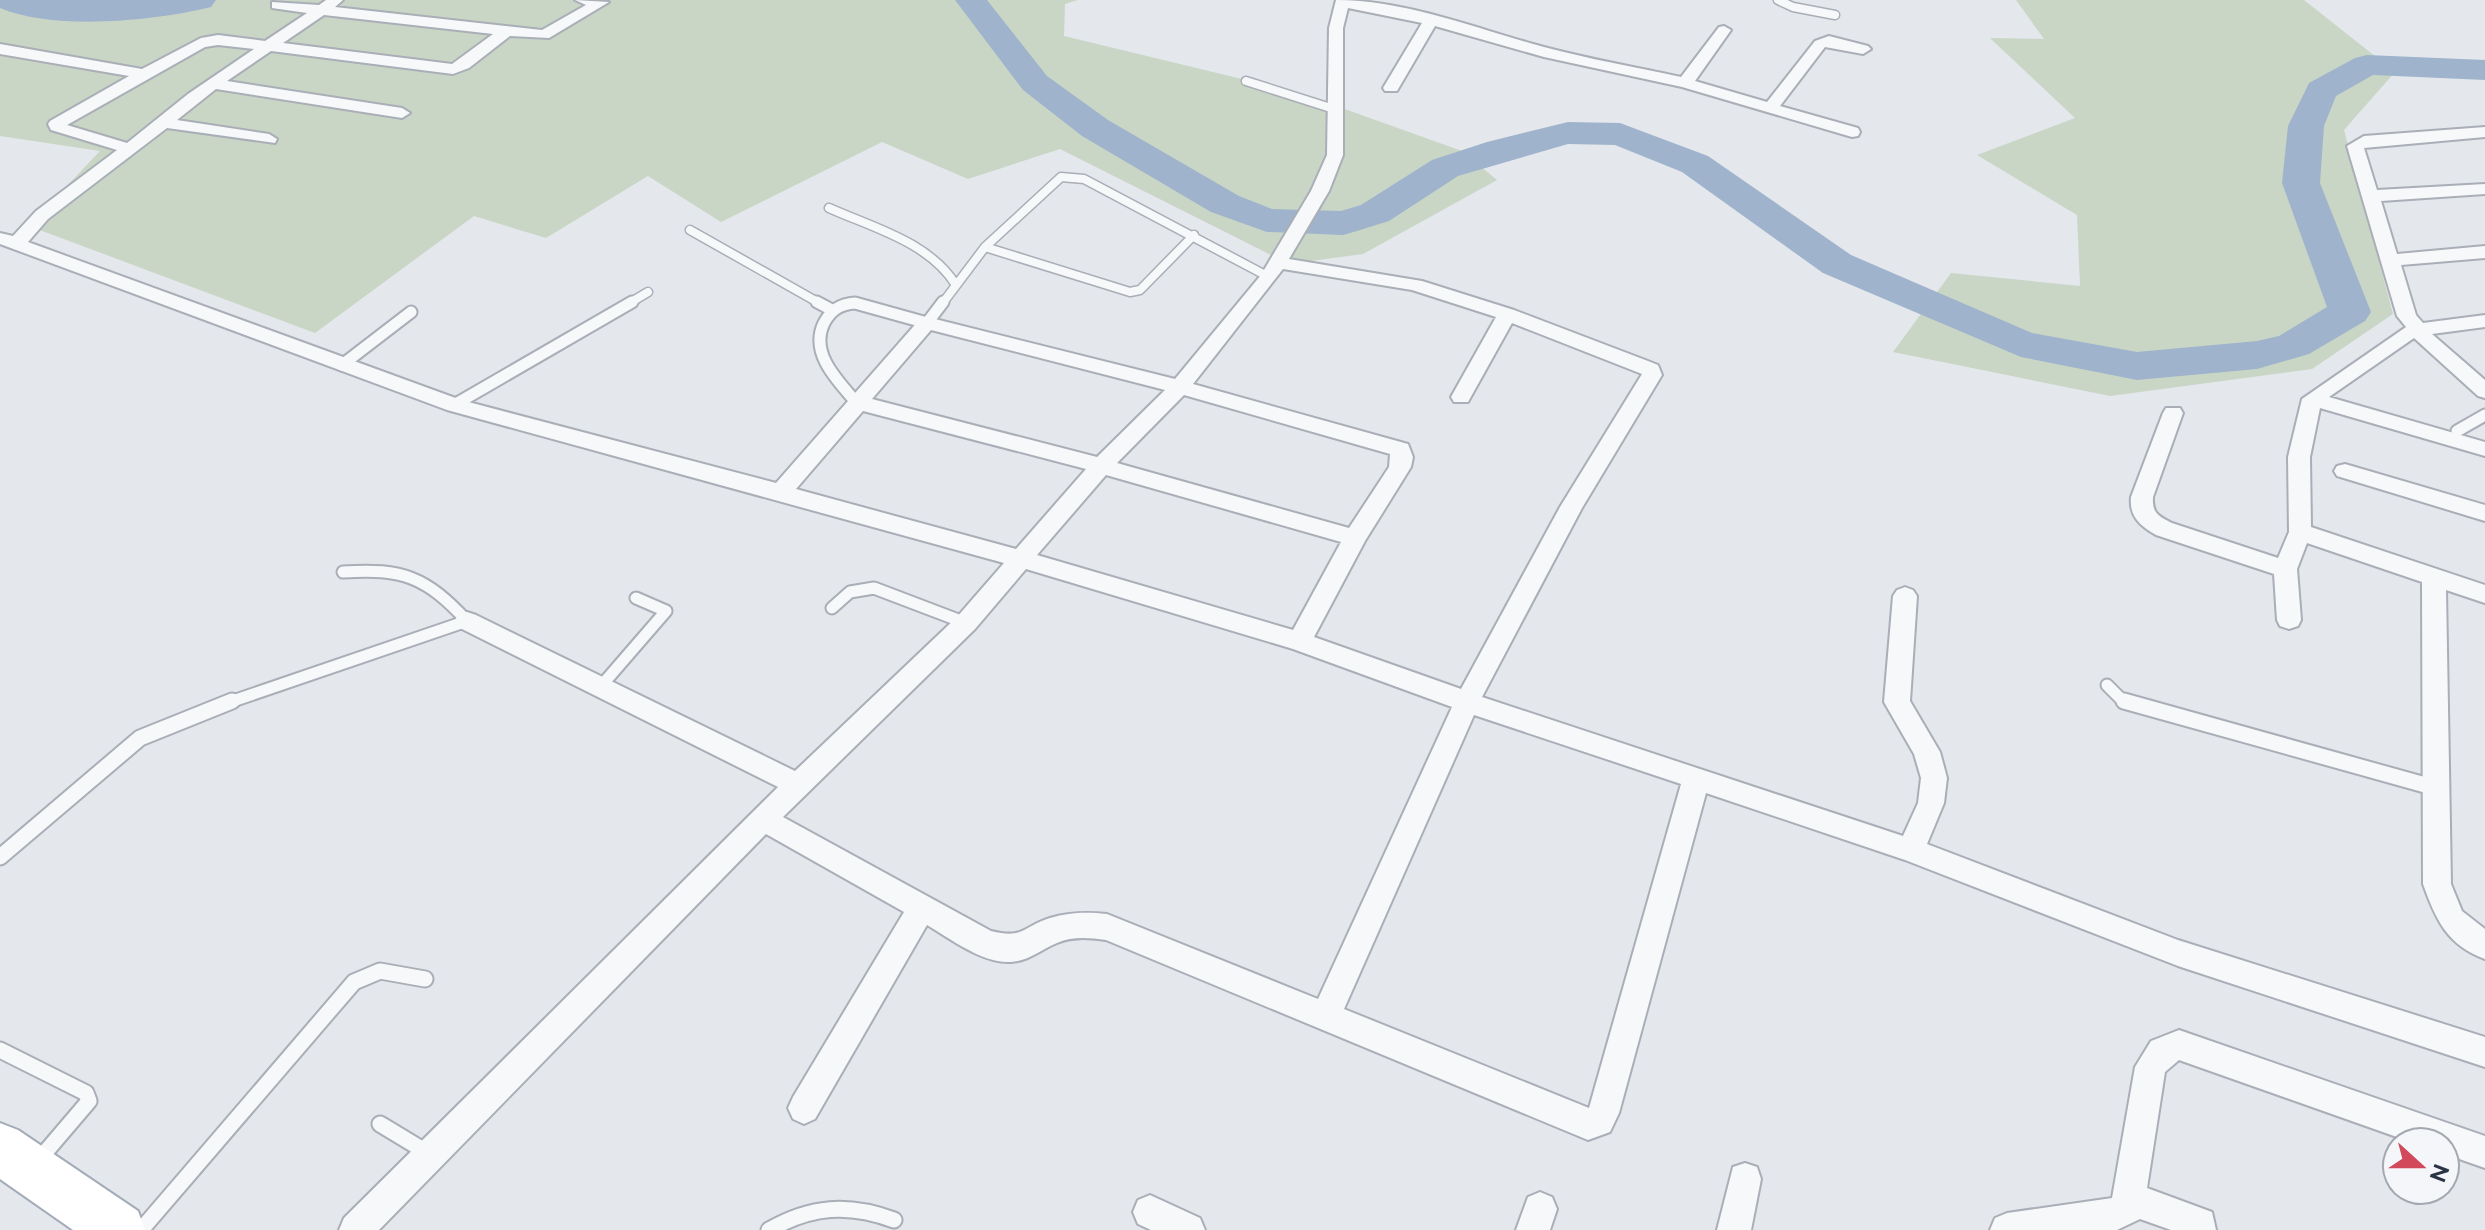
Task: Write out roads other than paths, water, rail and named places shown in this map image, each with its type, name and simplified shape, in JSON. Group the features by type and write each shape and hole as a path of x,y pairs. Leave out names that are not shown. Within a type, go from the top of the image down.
{"main road":[{"path":"15,1159 119,1230"}],"street":[{"path":"9,241 22,236 42,215 213,84 336,0"},
{"path":"582,0 604,1"},
{"path":"277,5 549,35 604,1"},
{"path":"356,1230 763,819 966,623 1101,466 1180,387 1277,265 1320,191 1335,155 1336,28 1342,1 1431,20 1544,52 1685,83 1852,132"},
{"path":"1391,88 1431,20"},
{"path":"1685,83 1724,30"},
{"path":"131,149 57,127 56,124 142,74 209,41 453,69 464,65 505,32"},
{"path":"1771,107 1820,44 1829,41 1863,49"},
{"path":"0,49 142,74"},
{"path":"213,84 402,113"},
{"path":"164,123 269,139"},
{"path":"2485,132 2357,142 2356,153 2372,196 2407,316 2417,330 2485,391"},
{"path":"2372,196 2485,189"},
{"path":"9,241 454,405 782,491 1299,641 1467,702 1911,850 2178,953 2485,1052"},
{"path":"2390,260 2485,252"},
{"path":"1277,265 1415,285 1507,314 1651,370 1652,375 1571,507 1467,702 1326,1015"},
{"path":"1461,397 1507,314"},
{"path":"2289,620 2285,569 2300,532 2299,457 2312,399 2403,336 2417,330 2485,321"},
{"path":"782,491 927,323 1180,387 1400,449 1400,467 1355,538 1299,641"},
{"path":"2312,399 2485,449"},
{"path":"856,402 1101,466 1355,538"},
{"path":"2173,413 2142,497 2141,509 2149,521 2164,529 2285,569"},
{"path":"2345,471 2485,513"},
{"path":"2300,532 2485,594"},
{"path":"2434,577 2437,884 2451,920 2485,946"},
{"path":"1905,596 1897,702 1927,752 1934,778 1931,803 1911,850"},
{"path":"467,621 602,685 799,785"},
{"path":"763,819 985,943 1010,949 1029,944 1051,931 1080,924 1107,927 1588,1124 1599,1121 1696,779"},
{"path":"804,1108 921,909"},
{"path":"2007,1230 2113,1215 2127,1209 2150,1067 2158,1053 2169,1046 2179,1045 2485,1152"},
{"path":"1734,1230 1745,1179"},
{"path":"2131,1199 2205,1228"},
{"path":"1150,1212 1188,1230"}],"lane":[{"path":"1778,0 1793,7 1835,15"},
{"path":"1246,81 1337,110"},
{"path":"856,402 830,370 818,343 818,333 832,310 852,303 927,323 985,247 1061,177 1072,175 1194,235 1277,265"},
{"path":"829,208 919,250 951,271 956,285"},
{"path":"690,230 832,310"},
{"path":"985,247 1130,292 1140,290 1194,235"},
{"path":"454,405 648,292"},
{"path":"342,365 411,312"},
{"path":"2457,431 2485,415"},
{"path":"0,857 140,738 255,692 467,621 445,596 418,578 385,569 343,572"},
{"path":"832,608 846,594 860,587 874,588 966,623"},
{"path":"602,685 664,615 664,608 636,598"},
{"path":"2107,685 2123,701 2436,788"},
{"path":"141,1230 354,982 366,972 378,969 425,979"},
{"path":"0,1050 86,1093 89,1101 15,1159"},
{"path":"380,1124 431,1154"},
{"path":"769,1230 826,1206 864,1209 894,1220"}],"waterway":[{"path":"7,0 22,6 70,10 130,8 200,0"},
{"path":"971,0 1035,83 1095,128 1225,204 1267,220 1343,223 1375,213 1445,168 1500,150 1568,133 1620,134 1695,164 1837,264 2021,344 2137,366 2257,355 2294,345 2350,312 2301,183 2306,126 2321,90 2367,65 2485,70"}]}
